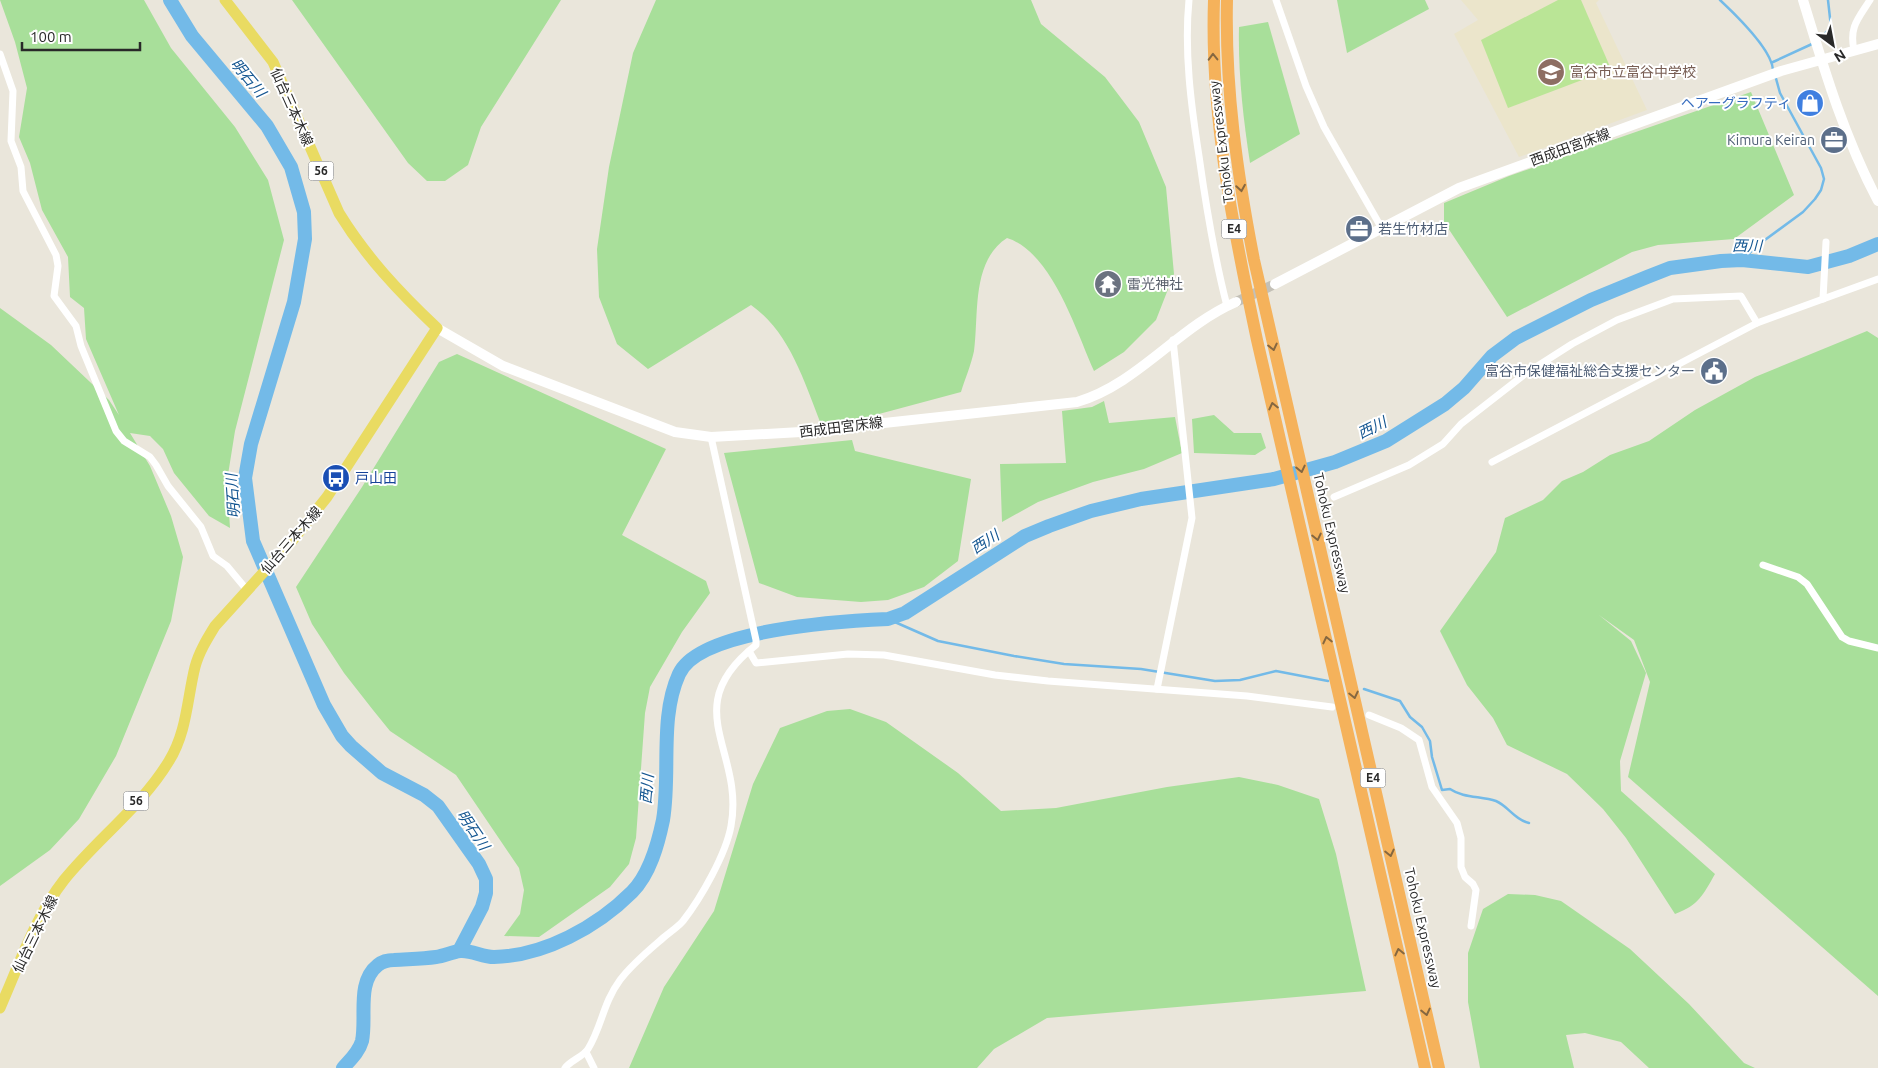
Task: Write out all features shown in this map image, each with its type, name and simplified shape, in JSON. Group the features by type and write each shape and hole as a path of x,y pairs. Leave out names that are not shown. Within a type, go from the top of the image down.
{"highway":[{"name":"Tohoku Expressway","path":"1214,0 1215,99 1222,163 1245,283 1425,1068"},
{"name":"Tohoku Expressway","path":"1227,0 1229,97 1236,160 1254,260 1439,1068"}],"main road":[{"name":"仙台三本木線","path":"0,1008 41,918 55,892 77,864 156,779 169,762 183,731 200,652 215,626 313,516 340,479 437,328 378,268 353,236 339,213 273,62 225,0"},
{"path":"1803,0 1820,60 1852,148 1878,201"},
{"name":"西成田宮床線","path":"1275,284 1381,227 1459,188 1781,71 1878,44"},
{"name":"西成田宮床線","path":"437,328 504,366 675,432 711,437 801,432 1071,403 1098,395 1110,389 1173,340 1232,304"}],"street":[{"path":"1189,0 1189,67 1196,140 1207,215 1232,304"},
{"path":"1276,0 1288,39 1321,119 1381,227"},
{"path":"1854,50 1851,36 1855,24 1870,0"},
{"path":"0,54 13,92 11,141 20,166 24,191 56,256 58,266 54,296 76,326 84,355 116,431 124,441 150,458 156,465 168,486 201,527 208,548 213,556 227,566 249,587"},
{"path":"1823,300 1826,242"},
{"path":"1492,462 1757,323 1878,279"},
{"path":"1334,497 1409,465 1443,444 1461,424 1515,382 1572,344 1617,320 1673,299 1740,296 1757,323"},
{"path":"1158,689 1192,518 1173,340"},
{"path":"565,1068 586,1052 596,1034 604,1006 620,980 643,955 683,921 719,863 731,826 732,783 716,718 717,700 724,678 739,659 756,645 756,640 711,437"},
{"path":"1763,565 1798,577 1807,584 1842,637 1878,648"},
{"path":"749,651 756,663 848,654 884,655 995,675 1247,696 1332,707"},
{"path":"1369,714 1401,728 1419,740 1432,787 1457,823 1462,838 1461,867 1465,877 1473,884 1476,890 1471,926"},
{"path":"586,1052 594,1068"}],"shaded area":[{"name":"富谷市立富谷中学校","path":"1461,0 1599,0 1596,3 1647,110 1519,157 1454,34 1478,20"}],"green space":[{"path":"0,0 144,0 171,48 235,127 268,180 284,240 235,431 227,481 230,528 209,516 174,473 163,449 150,436 130,433 150,466 171,516 183,557 171,621 116,756 79,819 50,850 0,886 0,308 51,345 109,400 119,415 86,339 84,308 70,297 68,257 42,210 30,163 19,137 27,88 15,42"},
{"path":"292,0 561,0 481,127 468,165 445,181 427,181 408,163"},
{"path":"656,0 1031,0 1041,24 1105,77 1139,122 1166,187 1174,274 1156,320 1124,352 1094,371 1061,295 1050,276 1037,259 1023,246 1007,238 995,248 987,260 982,274 977,305 974,351 961,392 823,429 803,378 787,345 777,330 751,305 648,369 617,344 599,297 597,249 609,167 633,53"},
{"path":"1337,0 1425,0 1429,9 1347,53"},
{"path":"1558,0 1581,0 1611,69 1508,108 1481,40"},
{"path":"1268,22 1300,134 1250,163 1239,61 1239,27"},
{"path":"1751,92 1794,195 1734,239 1658,245 1632,252 1507,317 1444,222 1444,203 1509,176"},
{"path":"1867,331 1878,338 1878,996 1628,777 1650,682 1634,640 1599,615 1631,641 1646,673 1620,761 1621,791 1715,874 1695,903 1675,914 1626,838 1603,809 1567,774 1507,745 1493,718 1467,685 1440,631 1496,552 1505,518 1543,500 1562,481 1583,472 1610,455 1649,441 1695,410 1755,377"},
{"path":"457,354 666,449 622,535 706,581 710,593 682,632 650,687 645,713 636,838 629,864 610,887 539,937 504,936 520,914 524,890 519,868 456,775 390,731 373,710 344,673 312,624 296,587 362,487 439,362"},
{"path":"1104,401 1109,423 1175,417 1182,453 1144,469 1093,482 1038,502 1002,522 1000,464 1066,463 1062,411 1092,407"},
{"path":"1214,415 1234,433 1261,433 1266,448 1255,455 1194,453 1192,419"},
{"path":"852,440 855,451 971,479 958,561 924,587 888,600 861,602 797,597 759,583 724,453"},
{"path":"850,709 886,722 958,773 1001,811 1056,808 1167,787 1239,777 1278,785 1319,799 1336,854 1366,991 1047,1018 994,1049 977,1068 629,1068 664,987 714,911 753,784 780,728 827,711"},
{"path":"1508,894 1535,895 1561,901 1630,949 1689,1004 1744,1063 1755,1068 1649,1068 1621,1042 1585,1033 1566,1035 1574,1068 1480,1068 1468,1002 1468,953 1483,909"}],"waterway":[{"name":"明石川","path":"170,0 192,36 267,126 291,167 304,212 305,239 294,302 251,444 245,478 253,541 324,705 342,736 382,773 424,795 438,806 479,864 486,879 486,893 482,907 459,951"},
{"path":"1720,0 1744,23 1760,43 1767,53 1773,70"},
{"path":"1819,40 1831,27 1828,0"},
{"path":"1773,62 1812,44"},
{"path":"1742,260 1758,245 1803,212 1821,190 1824,179 1821,168 1780,93 1775,75"},
{"name":"西川","path":"343,1068 361,1045 367,981 371,972 380,964 390,960 436,957 460,951 494,957 532,951 569,937 586,928 603,917 632,892 644,877 648,868 656,849 663,820 667,727 673,691 679,674 692,659 714,647 742,637 774,630 807,625 888,619 905,613 1025,536 1091,511 1141,499 1274,479 1335,462 1386,441 1445,404 1464,388 1492,356 1516,338 1591,300 1670,268 1742,260 1808,267 1849,256 1878,244"},
{"path":"888,619 938,641 1064,664 1141,669 1215,681 1240,680 1276,671 1328,681"},
{"path":"1364,689 1400,701 1410,717 1422,727 1430,741 1432,757 1442,790 1450,789 1461,794 1496,801 1520,819 1529,823"}],"tunnel":[{"path":"1236,302 1275,284"}],"place":[{"name":"富谷市立富谷中学校","path":"1551,72"},
{"name":"ヘアーグラフティ","path":"1810,103"},
{"name":"Kimura Keiran","path":"1834,140"},
{"name":"若生竹材店","path":"1359,229"},
{"name":"雷光神社","path":"1108,284"},
{"name":"富谷市保健福祉総合支援センター","path":"1714,371"},
{"name":"戸山田","path":"336,478"}]}
